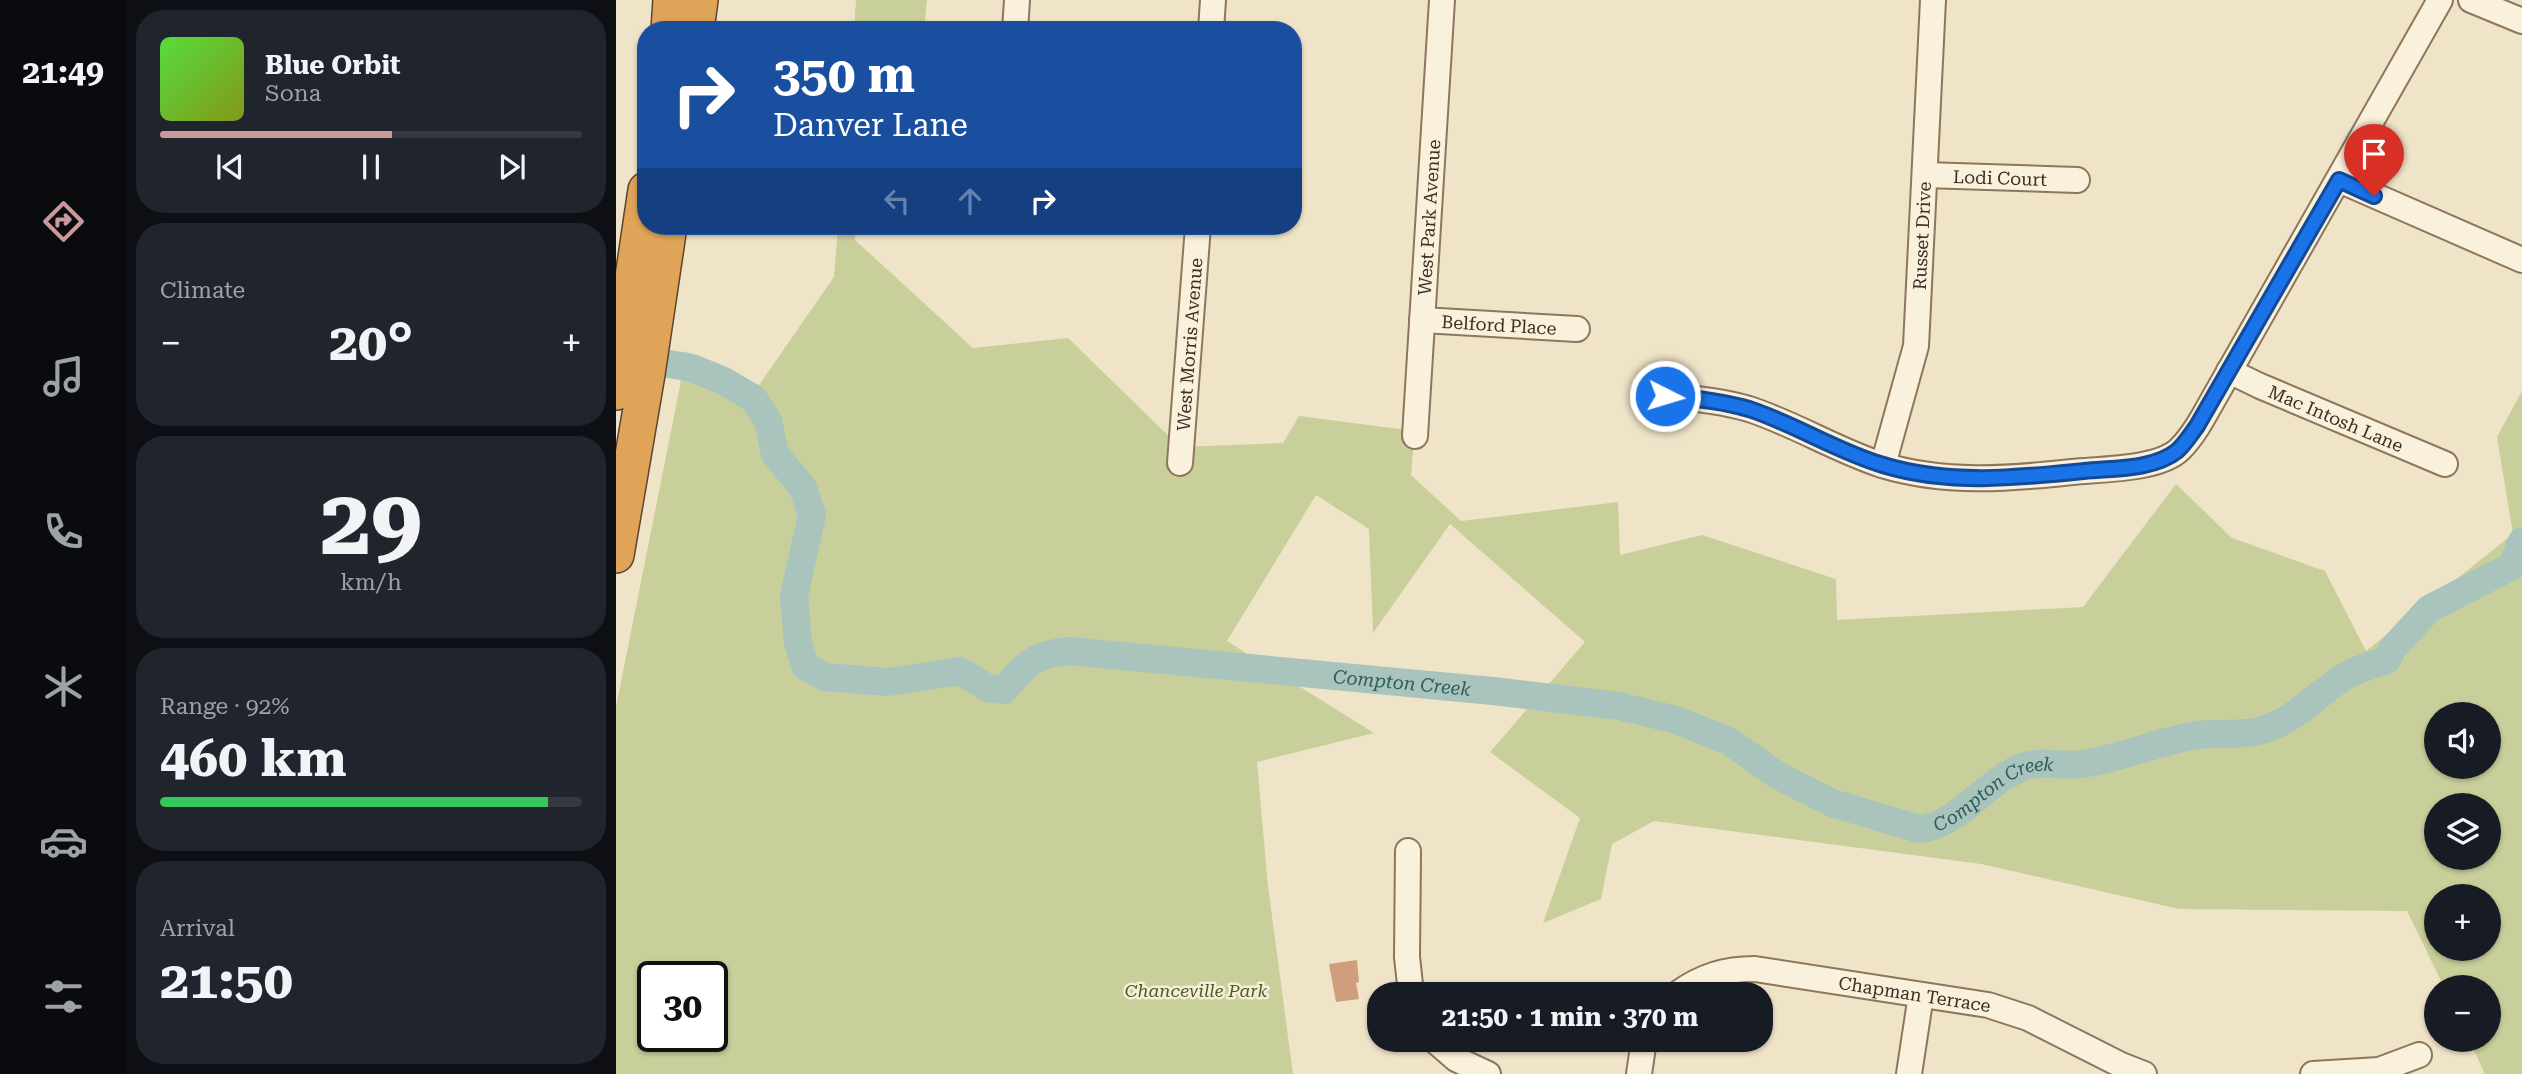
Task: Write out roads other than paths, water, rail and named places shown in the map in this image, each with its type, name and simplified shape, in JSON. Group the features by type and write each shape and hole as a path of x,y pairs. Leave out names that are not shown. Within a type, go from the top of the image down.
{"highway":[{"path":"670,21 671,0"},
{"path":"698,21 701,0"},
{"path":"616,555 642,235"},
{"path":"632,362 666,235"}],"street":[{"path":"1016,21 1017,0"},
{"path":"1212,21 1213,0"},
{"name":"West Park Avenue","path":"1415,436 1442,0"},
{"name":"Russet Drive","path":"1883,465 1916,346 1933,0"},
{"path":"1665,396 1706,399 1748,409 1883,465 1933,476 1980,480 2120,467 2154,462 2180,449 2230,371 2440,0"},
{"path":"2471,0 2522,21"},
{"name":"Lodi Court","path":"1925,175 2077,180"},
{"path":"2339,180 2522,260"},
{"name":"West Morris Avenue","path":"1180,463 1197,235"},
{"name":"Belford Place","path":"1422,320 1577,329"},
{"name":"Mac Intosh Lane","path":"2230,371 2445,464"},
{"path":"1408,851 1407,957 1410,982"},
{"name":"Chapman Terrace","path":"1696,982 1717,972 1755,969 1987,1005 2014,1013 2144,1074"},
{"path":"1909,1074 1921,995"},
{"path":"1448,1052 1456,1059 1488,1074"},
{"path":"1639,1074 1642,1052"},
{"path":"2313,1074 2379,1070 2419,1055"}],"waterway":[{"name":"Compton Creek","path":"629,357 692,368 724,381 754,399 768,421 775,454 803,488 812,515 794,596 798,643 805,666 824,677 888,682 960,671 988,688 1004,690 1032,662 1047,655 1069,651 1493,691 1619,706 1676,720 1729,741 1777,775 1832,803 1919,829 1947,820 1996,782 2023,767 2096,762 2184,737 2260,731 2279,723 2300,711 2347,675 2387,660 2393,648 2429,609 2512,566 2522,541"}],"park label":[{"name":"Chanceville Park","path":"1196,990"}]}
